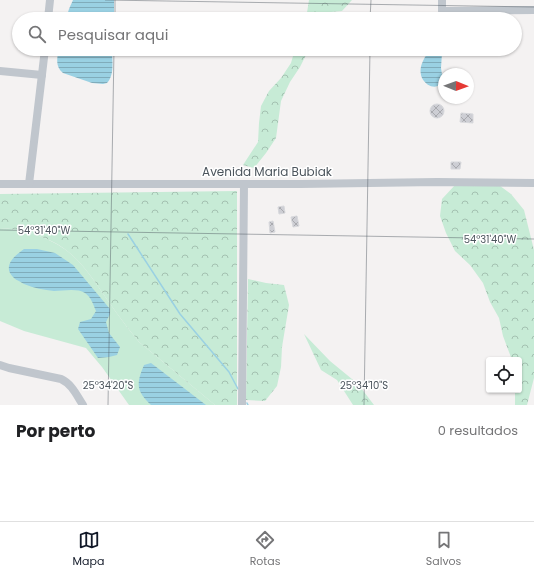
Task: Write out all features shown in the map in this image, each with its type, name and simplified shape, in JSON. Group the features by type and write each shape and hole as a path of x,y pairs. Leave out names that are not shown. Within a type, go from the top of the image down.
{"street":[{"path":"49,12 50,0"},
{"path":"442,0 442,10 534,10"},
{"path":"29,184 44,56"},
{"path":"0,71 42,75"},
{"name":"Avenida Maria Bubiak","path":"0,184 534,182"},
{"path":"242,405 244,184"},
{"path":"0,365 61,379 70,386 83,405"}],"green space":[{"path":"309,0 352,0 342,11 307,12"},
{"path":"293,56 306,56 281,101 276,138 254,168 243,165 258,142 261,106 269,91 281,78 291,63"},
{"path":"496,183 511,194 524,210 534,250 534,378 527,405 515,405 515,393 522,393 522,357 511,357 503,336 499,318 490,302 483,283 470,265 455,251 440,216 442,199 456,184"},
{"path":"237,191 237,405 215,405 139,342 85,269 62,247 54,242 30,233 8,228 0,228 0,194"},
{"path":"0,228 8,228 40,236 66,250 89,274 139,342 215,405 129,405 102,367 86,348 24,331 0,321"},
{"path":"248,279 284,285 289,305 277,386 265,401 246,400"},
{"path":"304,334 330,361 358,384 374,405 353,405 337,380 321,370"}],"water":[{"path":"73,0 114,0 114,12 68,12"},
{"path":"58,56 112,56 110,80 103,84 92,83 63,73 60,71"},
{"path":"426,56 442,56 441,68 438,68 438,86 431,86 423,80 421,68"},
{"path":"24,249 37,249 55,253 73,265 110,309 110,314 106,322 109,333 120,347 117,355 98,358 78,329 80,322 91,319 96,311 85,293 74,290 54,291 39,289 24,284 13,277 9,269 10,262"},
{"path":"151,363 206,405 151,405 142,396 139,382 144,365"}],"building":[{"path":"434,104 440,104 444,108 444,114 440,118 434,118 430,114 430,108"},
{"path":"461,113 473,114 473,123 460,122"},
{"path":"451,162 461,162 460,169 451,169"},
{"path":"284,206 285,213 279,214 278,207"},
{"path":"297,216 299,226 293,227 291,217"},
{"path":"273,221 275,232 270,233 269,222"}],"waterway":[{"path":"128,234 180,314 229,372 238,389"}]}
